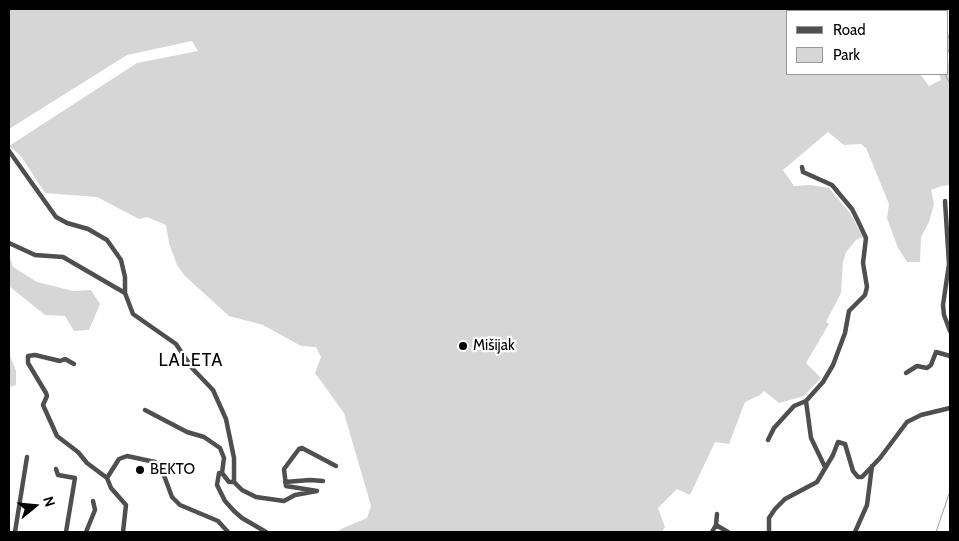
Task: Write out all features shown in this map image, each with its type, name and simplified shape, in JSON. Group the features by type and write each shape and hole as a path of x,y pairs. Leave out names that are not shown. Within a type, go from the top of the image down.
{"street":[{"path":"9,151 56,217 66,223 88,229 100,235 111,244 124,268 125,293 133,314 176,344 189,364 209,384 218,397 234,447 234,482"},
{"path":"768,440 774,428 794,406 806,401 823,382 833,365 845,333 849,311 865,295 867,288 863,263 866,238 852,209 832,185 804,172 802,167"},
{"path":"945,201 949,264 943,305 944,315 950,331"},
{"path":"9,242 35,255 63,257 125,293"},
{"path":"906,373 917,366 927,368 931,365 936,352 950,356"},
{"path":"74,364 65,359 55,360 35,355 28,356 28,364 46,393 47,396 43,405 57,436 78,452 87,463 108,478 111,488 126,505 123,532"},
{"path":"806,401 811,438 825,467"},
{"path":"769,532 769,518 775,509 785,499 814,484 820,478 840,441 845,444 851,467 858,477 864,476 907,422 921,415 950,408"},
{"path":"145,410 186,432 204,437 220,448 224,458 222,473 226,480 234,482 247,494 284,501 295,494 317,492 315,490 288,487 285,482 286,466 300,448 336,466"},
{"path":"15,532 27,457"},
{"path":"108,478 123,457 155,462 162,470 172,497 180,505 218,521 228,532"},
{"path":"856,532 866,504 872,465"},
{"path":"56,469 58,476 75,478 66,532"},
{"path":"222,473 217,475 217,485 225,501 242,518 266,532"},
{"path":"285,482 323,481"},
{"path":"86,532 94,510 93,500"},
{"path":"712,532 716,525 717,514"},
{"path":"716,525 728,532"}],"green space":[{"path":"9,9 907,9 908,10 786,10 786,75 921,75 929,86 941,80 939,75 949,75 949,65 950,187 949,185 942,186 931,190 934,204 929,222 921,237 920,262 907,262 898,248 887,218 889,204 866,148 861,144 844,145 828,132 783,170 794,186 810,185 829,188 850,213 863,237 856,240 846,252 843,262 841,293 826,322 829,324 806,363 821,378 804,396 779,403 764,391 745,402 729,444 715,442 690,495 677,489 658,508 665,527 662,532 337,532 367,518 371,506 344,413 315,373 321,357 316,347 301,346 263,325 229,316 185,276 177,265 169,243 166,225 147,217 139,219 97,197 45,193 21,156 9,146 137,63 198,51 192,41 127,55 9,129"},
{"path":"9,255 13,267 37,282 73,291 91,290 100,304 89,330 74,331 65,316 45,315 9,286"},
{"path":"9,353 16,371 16,385 9,387"}],"waterway":[{"path":"946,75 950,84"},
{"path":"936,532 950,491"}],"place":[{"name":"Mišijak","path":"463,346"},
{"name":"BEKTO","path":"140,470"}],"district":[{"name":"LALETA","path":"191,361"}]}
